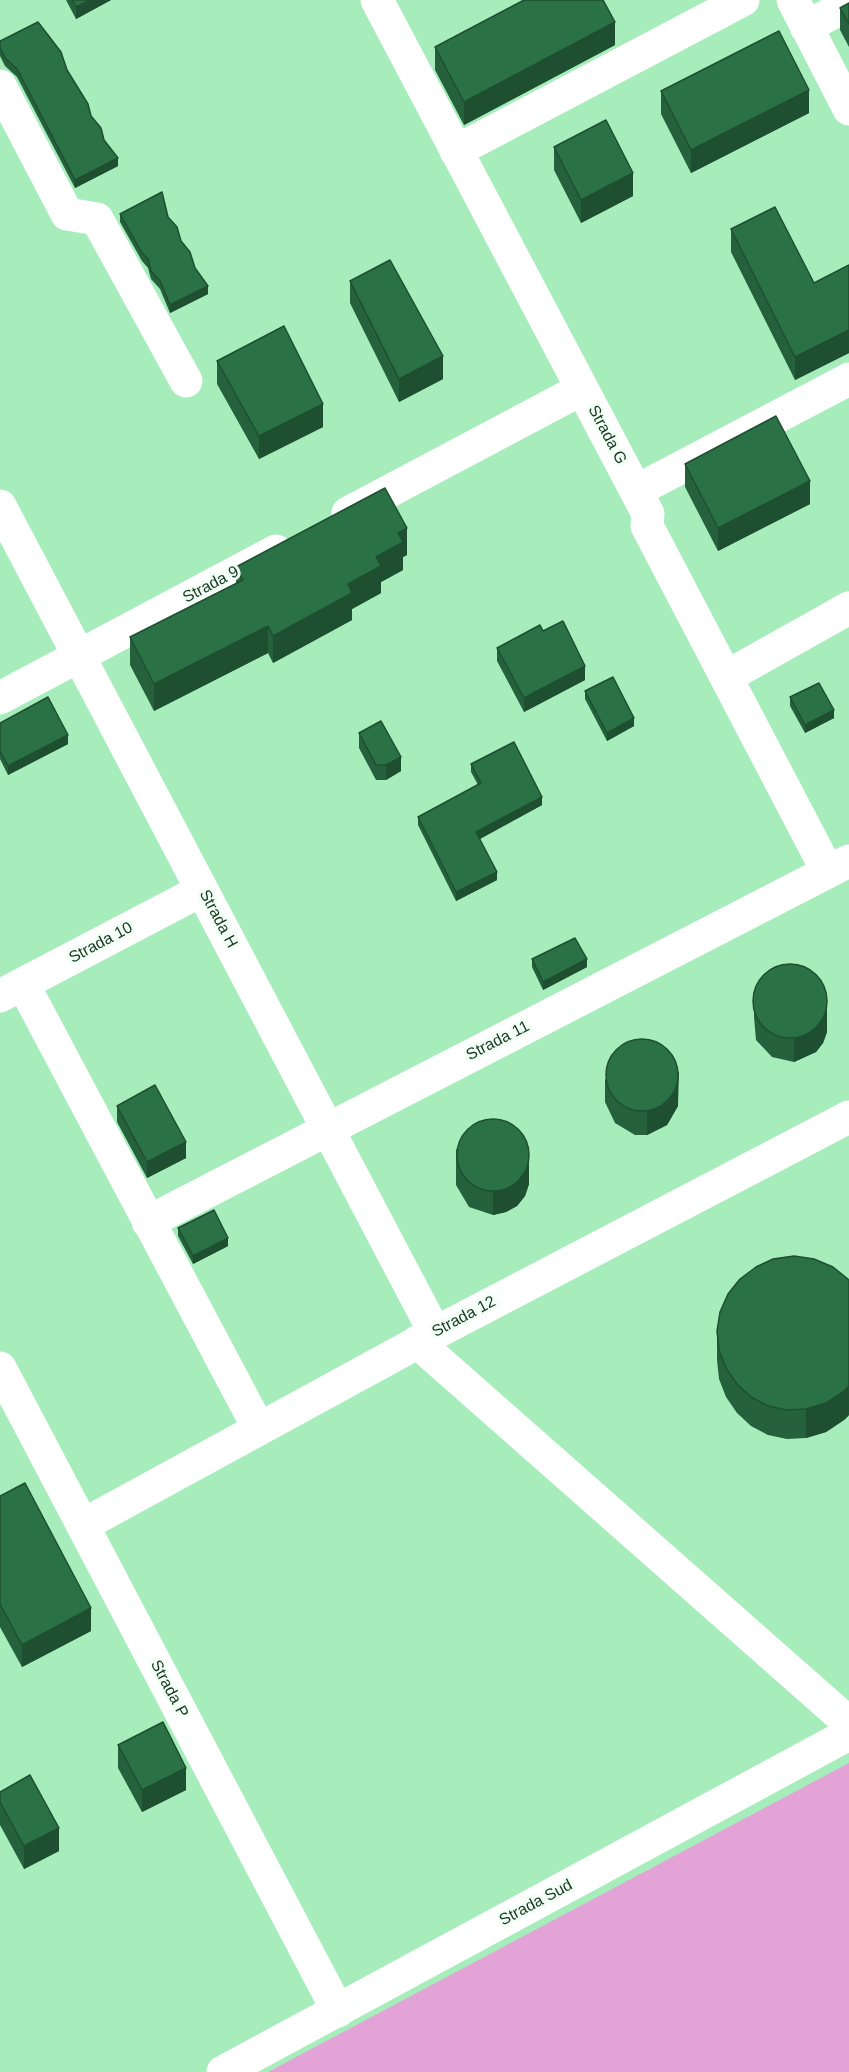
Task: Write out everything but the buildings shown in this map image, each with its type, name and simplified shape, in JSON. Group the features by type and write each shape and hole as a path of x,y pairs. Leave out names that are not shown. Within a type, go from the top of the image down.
{"lane":[{"name":"Strada G","path":"377,0 648,514 647,526 726,677 838,866"},
{"path":"456,151 743,0"},
{"path":"849,4 800,13 849,109"},
{"path":"0,86 67,214 97,219 186,381"},
{"path":"636,491 849,379"},
{"name":"Strada 9","path":"0,698 582,389"},
{"name":"Strada H","path":"0,506 327,1129 426,1338"},
{"path":"726,677 849,609"},
{"name":"Strada 11","path":"148,1222 838,866"},
{"name":"Strada 10","path":"11,990 202,890"},
{"path":"11,990 148,1222 259,1429"},
{"name":"Strada 12","path":"83,1525 426,1338 849,1117"},
{"path":"426,1338 849,1723"},
{"name":"Strada P","path":"3,1380 83,1525 338,2011"},
{"name":"Strada Sud","path":"223,2072 849,1734"}],"shaded area":[{"path":"849,1763 849,2072 268,2072"}]}
